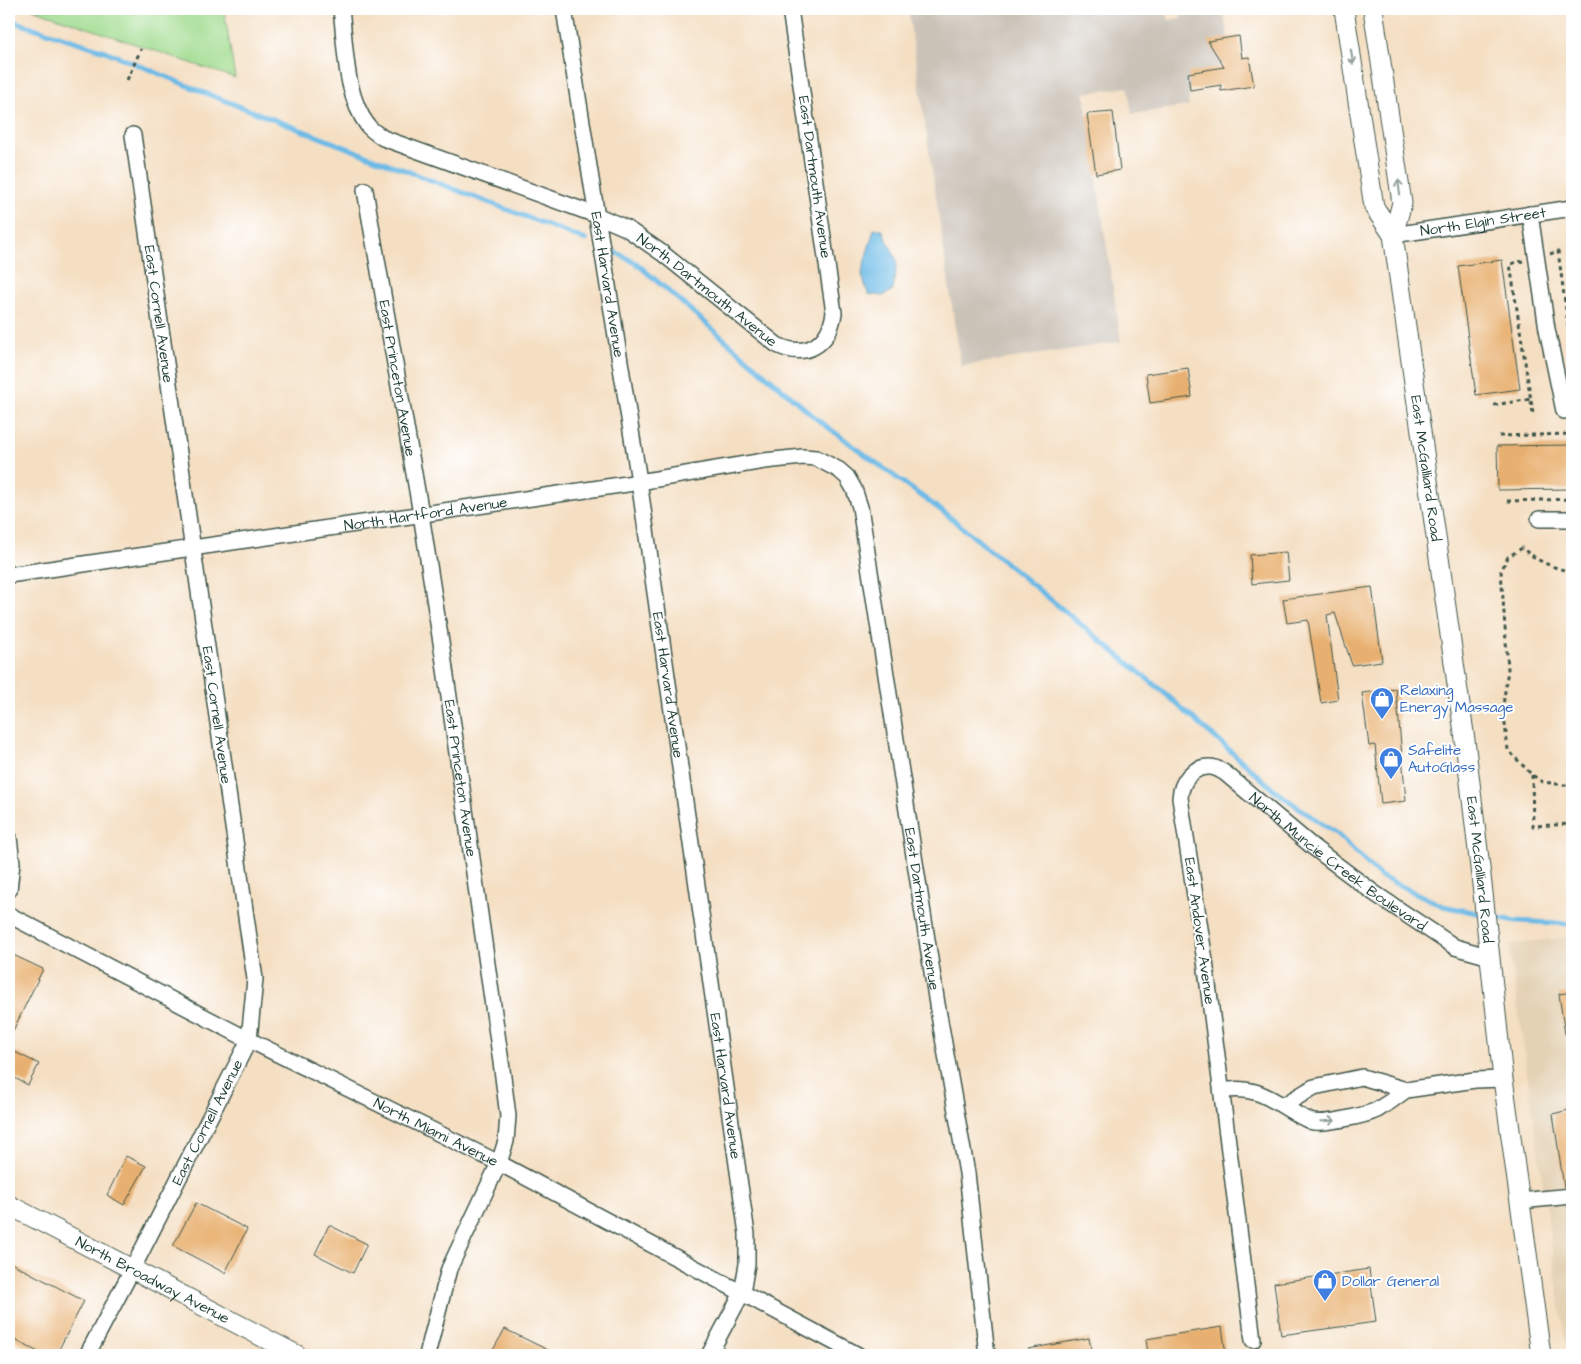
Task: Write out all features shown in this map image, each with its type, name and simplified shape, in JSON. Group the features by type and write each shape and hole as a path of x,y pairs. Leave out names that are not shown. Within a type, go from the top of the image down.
{"main road":[{"name":"East McGalliard Road","path":"1344,9 1374,207 1393,235"},
{"name":"East McGalliard Road","path":"1373,9 1402,203 1393,235 1465,740 1484,893 1503,1079 1541,1355"},
{"name":"North Broadway Avenue","path":"9,1205 296,1355"}],"street":[{"path":"341,9 349,74 357,108 368,125 383,138 596,215"},
{"name":"East Harvard Avenue","path":"564,9 640,481 747,1234 747,1264 742,1293 709,1355"},
{"name":"East Dartmouth Avenue","path":"790,9 834,306 832,325 828,334 821,342"},
{"name":"East Cornell Avenue","path":"87,1355 249,1040 255,979 133,136"},
{"name":"East Princeton Avenue","path":"365,190 443,655 502,1069 508,1129 499,1163 449,1269 427,1355"},
{"name":"North Elgin Street","path":"1393,235 1572,208"},
{"path":"1530,214 1548,329 1564,411 1572,410"},
{"name":"North Dartmouth Avenue","path":"596,215 626,228 662,253 777,345 788,351 798,352 813,348 821,342"},
{"name":"North Hartford Avenue","path":"9,575 617,486 764,461 803,457 816,458 839,470"},
{"name":"East Dartmouth Avenue","path":"839,470 847,477 854,489 860,507 937,1004 966,1165 987,1355"},
{"path":"1539,519 1572,519"},
{"name":"North Muncie Creek Boulevard","path":"1191,774 1198,769 1210,767 1225,773 1313,847 1374,893 1455,947 1490,957"},
{"name":"East Andover Avenue","path":"1191,774 1183,782 1180,798 1205,961 1254,1340"},
{"path":"9,838 12,863 9,890"},
{"name":"North Miami Avenue","path":"9,915 249,1040 499,1163 858,1355"},
{"path":"1284,1105 1314,1087 1362,1077 1406,1090 1475,1080 1503,1079"},
{"path":"1222,1091 1230,1089 1253,1091 1284,1105 1312,1122 1338,1120 1376,1110 1406,1090"},
{"path":"1520,1201 1572,1196"}],"path":[{"path":"127,80 141,49"},
{"path":"1558,250 1572,354"},
{"path":"1527,260 1510,264 1533,414"},
{"path":"1494,405 1531,399"},
{"path":"1499,436 1572,434"},
{"path":"1507,501 1572,499"},
{"path":"1572,572 1552,568 1535,559 1522,548 1508,556 1500,571 1508,669 1503,706 1508,750 1532,775 1543,782 1572,786"},
{"path":"1532,775 1533,826 1572,824"}],"shaded area":[{"path":"908,9 1166,9 1169,20 1181,18 1180,9 1223,9 1228,38 1208,41 1237,59 1219,61 1218,68 1188,73 1190,90 1188,106 1132,114 1128,87 1084,93 1121,342 961,366"},
{"path":"1572,936 1572,1355 1567,1355 1509,945"}],"green space":[{"path":"32,9 224,9 235,78"}],"water":[{"path":"874,229 882,229 897,261 893,290 883,296 868,294 862,275"}],"building":[{"path":"1239,36 1242,58 1249,57 1254,86 1221,91 1221,85 1190,90 1188,73 1224,67 1208,41"},
{"path":"1113,112 1120,170 1096,174 1087,114"},
{"path":"1502,260 1520,389 1476,395 1458,266"},
{"path":"1188,368 1192,397 1150,403 1146,374"},
{"path":"1572,445 1572,489 1498,490 1497,446"},
{"path":"1286,552 1289,580 1252,584 1250,555"},
{"path":"1372,587 1382,661 1352,665 1335,613 1327,615 1338,700 1321,703 1308,620 1287,623 1283,599"},
{"path":"1396,689 1406,801 1381,804 1375,745 1369,746 1362,693"},
{"path":"9,953 43,969 9,1039"},
{"path":"1572,992 1572,1033 1565,1034 1559,994"},
{"path":"9,1049 39,1064 28,1085 9,1075"},
{"path":"1572,1109 1572,1187 1564,1187 1553,1114"},
{"path":"126,1156 146,1166 124,1205 107,1195"},
{"path":"196,1203 247,1229 225,1273 173,1246"},
{"path":"329,1225 367,1244 353,1273 315,1254"},
{"path":"9,1262 84,1301 56,1355 44,1355 9,1337"},
{"name":"Dollar General","path":"1369,1269 1376,1322 1281,1335 1274,1283"},
{"path":"1222,1327 1226,1355 1148,1355 1146,1339"},
{"path":"505,1329 558,1355 490,1355"},
{"path":"1089,1338 1092,1355 1028,1355 1028,1349"}],"waterway":[{"path":"9,20 105,51 205,93 586,240"},
{"path":"613,251 636,263 818,420 946,514 1161,690 1278,793 1338,835 1380,876 1443,906 1482,914"},
{"path":"1490,916 1516,921 1572,924"}],"place":[{"name":"Relaxing Energy Massage","path":"1382,720"},
{"name":"Safelite AutoGlass","path":"1391,780"},
{"name":"Dollar General","path":"1325,1302"}]}
